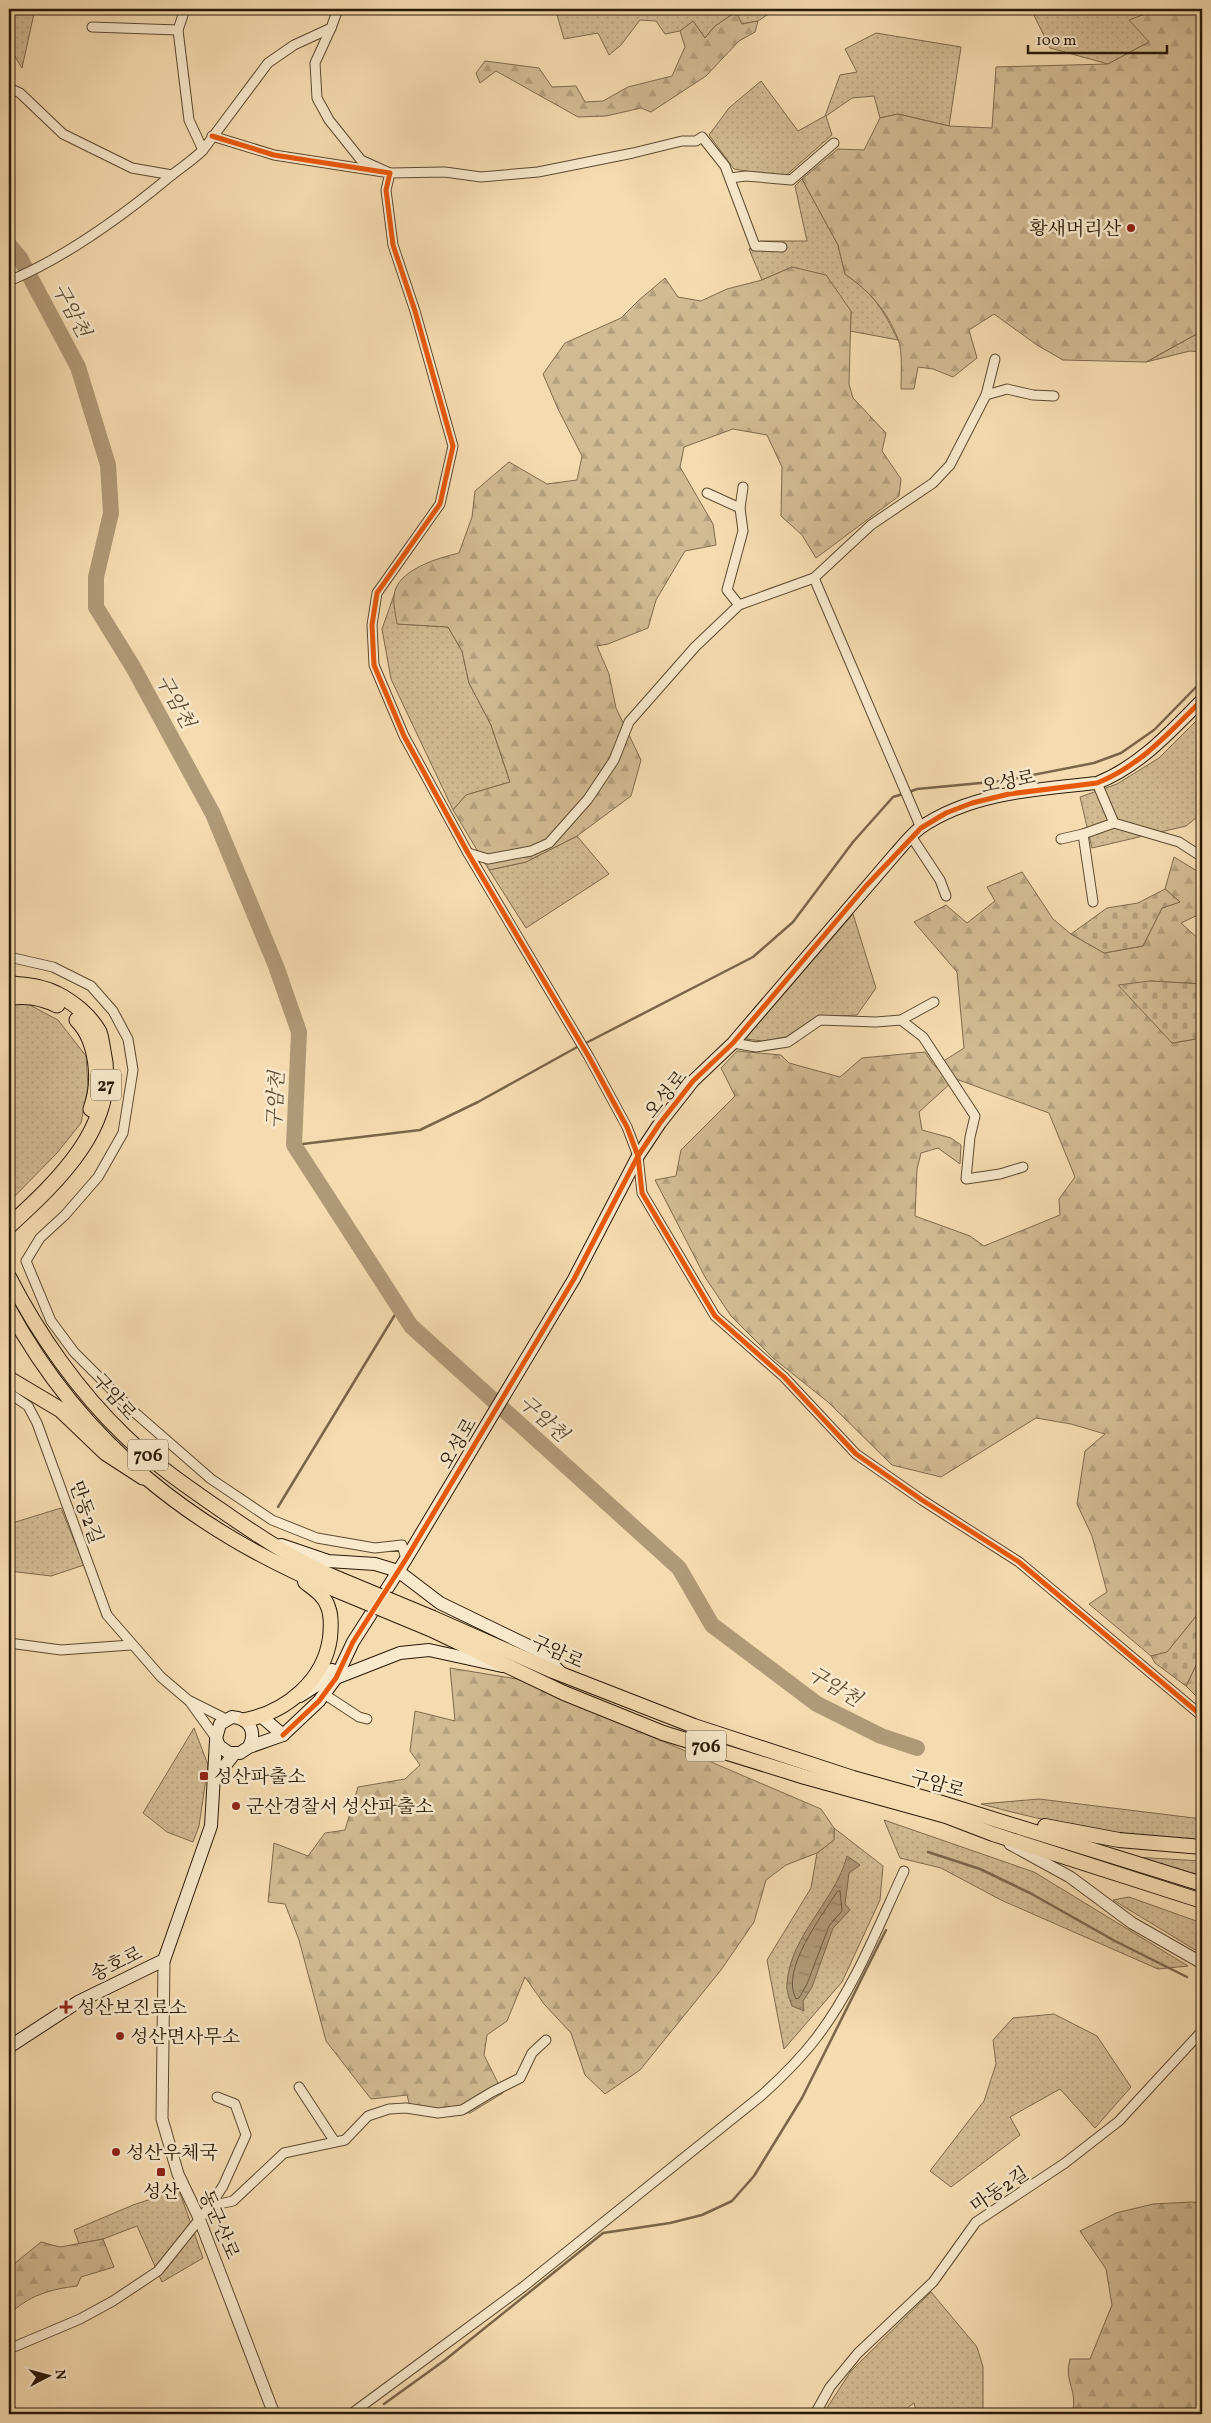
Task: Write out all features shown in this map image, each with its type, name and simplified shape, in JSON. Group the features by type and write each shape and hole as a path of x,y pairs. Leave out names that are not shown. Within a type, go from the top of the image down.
{"highway":[{"name":"27","path":"9,983 32,986 56,993 77,1006 99,1032 106,1061 106,1090 94,1128 77,1155 12,1216"},
{"path":"9,998 15,996 46,1000 66,1010 85,1028 93,1048 96,1072 94,1100 83,1130 65,1157 12,1216"},
{"path":"9,1379 61,1410 106,1454 143,1477"}],"main road":[{"name":"오성로","path":"283,1735 304,1716 336,1678 353,1642 406,1559 574,1278 638,1156 660,1122 693,1081 733,1043 866,886 916,832 946,813 972,803 1009,794 1097,783 1131,766 1148,753 1202,700"},
{"name":"구암로","path":"9,1277 44,1339 81,1386 125,1436 193,1491 262,1538 337,1585"},
{"name":"구암로","path":"9,1309 60,1388 111,1448 143,1477 205,1523 289,1569 337,1585 694,1726 853,1778 932,1800 1202,1884"},
{"path":"262,1538 328,1562 374,1564 398,1571 440,1603 539,1652 563,1675"},
{"path":"283,1705 304,1689 319,1671 328,1650 330,1633 328,1607 321,1595 289,1569"},
{"name":"구암로","path":"432,1624 508,1667 663,1733 805,1777 946,1816 994,1834 1202,1901"},
{"path":"245,1720 262,1717 312,1690 325,1680 353,1642"},
{"path":"336,1678 400,1653 429,1650 508,1667"},
{"path":"249,1747 252,1741 252,1730 245,1720 239,1717 226,1719 220,1724 216,1740 223,1751 234,1754 240,1753 249,1747 283,1735 262,1717"},
{"name":"동군산로","path":"164,1960 211,1826 216,1740"},
{"path":"214,1780 234,1754"},
{"name":"706","path":"932,1800 1058,1830 1119,1840 1202,1847"},
{"name":"송호로","path":"9,2047 78,2002 164,1960"}],"street":[{"path":"185,9 178,30 189,120 203,150"},
{"path":"338,9 315,63 317,98 329,120 361,160 390,173"},
{"path":"92,27 178,30"},
{"path":"12,279 80,242 139,202 203,150 268,63 294,45 331,28"},
{"path":"9,88 20,93 63,134 132,168 172,175"},
{"path":"212,136 274,155 390,173 436,171 487,177 538,172 682,141 696,141 702,137 725,166 755,246 782,247"},
{"path":"730,178 746,176 792,180 834,143"},
{"path":"390,173 386,190 393,245 415,311 453,446 440,504 377,593 372,625 374,665 404,736 468,853 589,1057 627,1127 638,1156 642,1194 715,1316 784,1377 856,1454 922,1500 1019,1562 1202,1716"},
{"path":"468,853 488,859 531,851 549,843 588,799 614,760 629,722 696,647 739,605 814,578 871,525 933,483 950,465 986,395 995,359"},
{"path":"986,395 1007,389 1033,395 1054,396"},
{"path":"739,605 727,590 743,531 740,508 743,487"},
{"path":"707,493 740,508"},
{"path":"814,578 910,802 916,832 946,896"},
{"path":"1097,783 1114,823"},
{"path":"1061,839 1083,834 1114,823 1179,842 1202,857"},
{"path":"1083,834 1093,902"},
{"path":"9,957 18,957 53,967 92,986 113,1011 128,1039 133,1070 123,1133 98,1177 65,1215 40,1238 26,1261 51,1321 74,1352 133,1411 211,1479 272,1520 317,1538 374,1548 402,1545 406,1559"},
{"path":"733,1043 756,1048 788,1042 820,1020 876,1022 901,1020 934,1002"},
{"path":"901,1020 923,1037 975,1116 970,1137 966,1179 1000,1174 1023,1167"},
{"name":"만동2길","path":"9,1393 28,1406 37,1423 107,1615 161,1677 188,1700"},
{"path":"9,1643 61,1650 131,1644"},
{"path":"324,1694 359,1717 367,1719"},
{"path":"188,1700 226,1719"},
{"path":"188,1700 216,1740"},
{"name":"706","path":"994,1834 1070,1877 1132,1923 1202,1963"},
{"path":"351,2414 523,2287 762,2095 794,2066 818,2036 850,1986 904,1871"},
{"name":"동군산로","path":"164,1960 162,2119 178,2174 199,2218 274,2414"},
{"name":"마동2길","path":"815,2414 830,2387 858,2353 933,2282 976,2222 1026,2190 1119,2122 1202,2031"},
{"path":"210,2206 232,2201 284,2153 346,2140 368,2116 389,2109 406,2108 438,2113 462,2110 520,2078 532,2053 546,2040"},
{"path":"298,2087 335,2142"},
{"path":"9,2349 80,2319 113,2301 158,2271 210,2206 223,2186 246,2135 236,2104 217,2097"}],"green space":[{"path":"9,9 35,9 22,68 9,47"},
{"path":"587,9 776,9 758,21 741,24 736,12 715,26 705,38 693,21 680,31 665,34 656,21 640,20 621,45 609,55 598,33 564,39 557,15"},
{"path":"1031,9 1158,9 1149,42 1108,64 1050,48"},
{"path":"1158,9 1202,9 1202,331 1146,362 1063,360 1037,345 994,314 969,330 977,358 953,377 933,369 918,367 914,389 901,389 901,351 894,329 883,310 869,294 845,274 838,245 802,179 838,149 864,150 880,118 898,114 949,126 992,128 996,67 1108,64 1149,42 1129,20"},
{"path":"736,12 742,24 758,21 755,32 739,41 706,76 651,112 641,108 606,116 578,117 496,71 480,83 476,73 485,61 539,68 552,87 576,86 585,102 603,101 628,87 672,76 685,47 680,31 693,21 705,38 715,26"},
{"path":"876,33 961,47 949,126 898,114 880,118 874,96 852,98 826,116 832,135 784,177 734,169 709,135 729,108 761,81 798,131 825,116 840,75 857,72 845,49"},
{"path":"802,179 838,245 845,274 864,289 877,303 898,340 850,331 851,311 792,267 762,280 749,249 760,241 807,241 795,186"},
{"path":"792,267 826,275 851,311 849,384 853,398 886,433 882,451 901,479 899,496 816,558 802,535 781,516 782,467 767,435 733,429 684,447 680,467 713,524 716,545 685,551 656,600 648,628 608,644 597,646 609,674 616,708 641,760 631,796 577,836 526,862 489,870 453,810 466,795 510,782 491,725 469,683 462,651 448,627 397,624 394,596 397,587 402,579 419,567 440,558 459,553 472,517 475,491 509,462 547,484 577,480 582,456 543,374 565,343 621,318 665,278 678,297 701,301 727,289 762,280"},
{"path":"1202,331 1202,352 1190,351 1146,362"},
{"path":"394,595 398,624 448,627 462,651 469,683 491,725 510,782 466,795 453,810 391,679 382,629"},
{"path":"1202,715 1202,813 1186,826 1092,848 1080,797 1117,784 1159,758"},
{"path":"577,836 609,874 526,928 489,870 526,862"},
{"path":"1174,857 1202,874 1202,913 1181,923 1202,942 1202,984 1150,981 1172,1043 1202,1038 1202,1609 1166,1654 1151,1656 1089,1604 1107,1592 1092,1536 1077,1504 1085,1451 1105,1434 1071,1424 1036,1418 941,1477 892,1465 828,1402 773,1358 731,1316 705,1277 655,1180 676,1176 681,1150 735,1096 721,1068 737,1051 781,1055 789,1063 840,1077 862,1058 925,1052 933,1064 952,1082 919,1112 922,1130 951,1138 961,1145 960,1164 938,1148 921,1153 917,1169 915,1216 970,1236 984,1246 1060,1215 1059,1199 1075,1177 1049,1113 956,1079 942,1062 964,1048 957,972 914,922 946,905 967,923 995,901 987,887 1022,872 1053,919 1071,934 1104,953 1143,946 1162,908 1180,902 1165,889"},
{"path":"1165,889 1180,902 1162,908 1143,946 1104,953 1071,934 1107,908 1138,903"},
{"path":"853,914 876,988 857,1015 816,1017 786,1037 763,1041 745,1039"},
{"path":"1150,981 1202,984 1202,1038 1172,1043 1118,985"},
{"path":"24,1002 58,1020 86,1056 88,1087 81,1123 57,1153 9,1202 9,1007"},
{"path":"61,1508 84,1565 51,1576 9,1571 9,1524"},
{"path":"1202,1609 1202,1653 1186,1686 1155,1663 1151,1656 1167,1652"},
{"path":"1202,1653 1202,1702 1186,1686"},
{"path":"450,1668 517,1679 821,1809 834,1828 834,1840 817,1853 786,1865 766,1880 754,1922 721,1970 640,2070 605,2094 585,2075 571,2033 544,2004 525,1977 507,2021 487,2035 484,2055 503,2093 470,2113 410,2107 407,2095 371,2099 326,2041 299,1940 285,1904 268,1902 274,1843 308,1856 325,1833 345,1830 358,1787 405,1779 420,1765 410,1751 415,1711 455,1721"},
{"path":"194,1728 208,1765 199,1826 193,1842 167,1832 143,1813"},
{"path":"1039,1799 1202,1819 1202,1842 1146,1837 1091,1829 981,1804"},
{"path":"884,1820 1034,1872 1188,1966 1158,1969 1001,1900 941,1868 900,1858"},
{"path":"834,1828 883,1866 880,1900 842,1982 784,2049 767,1960 811,1888 817,1853 834,1840"},
{"path":"1133,1857 1202,1861 1202,1877"},
{"path":"1129,1897 1202,1923 1202,1954 1113,1900"},
{"path":"1054,2014 1097,2036 1131,2087 1095,2128 1060,2089 1010,2117 1020,2135 951,2187 930,2171 984,2101 996,2064 993,2040 1013,2018"},
{"path":"179,2190 203,2258 162,2282 137,2226 103,2239 79,2244 74,2230 133,2205"},
{"path":"1202,2203 1202,2414 1072,2414 1074,2399 1068,2374 1070,2359 1090,2359 1112,2305 1106,2269 1080,2231 1116,2213 1153,2204"},
{"path":"103,2239 114,2267 81,2277 77,2286 40,2294 16,2308 9,2315 9,2268 41,2242 60,2247"},
{"path":"931,2292 977,2347 983,2367 983,2411 986,2414 917,2414 914,2403 899,2414 823,2414 851,2371"}],"water":[{"path":"847,1856 860,1865 849,1873 845,1904 850,1910 833,1928 812,1987 803,2001 804,2011 792,2006 789,1998 787,1987 790,1966 804,1934 833,1889"}],"waterway":[{"name":"구암천","path":"9,245 20,258 78,367 108,465 111,513 96,577 96,607 133,667 213,814 276,966 299,1032 294,1145 411,1326 679,1568 712,1625 817,1704 881,1736 917,1748"},
{"path":"909,792 917,789 1002,781 1094,763 1121,753 1154,730 1202,681"},
{"path":"584,1044 753,957 793,922 853,842 893,797 903,794"},
{"path":"294,1145 420,1130 478,1102 579,1046"},
{"path":"278,1507 399,1308"},
{"path":"928,1852 980,1869 1030,1893 1115,1941 1187,1977"},
{"path":"384,2404 445,2360 603,2233 670,2223 702,2215 732,2201 754,2176 802,2098 886,1930"}],"cycle path":[{"path":"212,136 274,155 390,173 386,190 393,245 415,311 453,446 440,504 377,593 372,625 374,665 404,736 468,853 589,1057 627,1127 638,1156 642,1193 715,1316 784,1377 856,1454 922,1500 1019,1562 1202,1716"},
{"path":"283,1735 319,1701 336,1678 353,1642 406,1559 574,1279 638,1156 660,1123 693,1081 733,1043 866,886 921,828 946,813 972,803 1009,794 1097,783 1113,776 1154,747 1202,700"}],"place":[{"name":"황새머리산","path":"1131,228"},
{"name":"성산파출소","path":"204,1776"},
{"name":"군산경찰서 성산파출소","path":"236,1806"},
{"name":"성산보진료소","path":"66,2007"},
{"name":"성산면사무소","path":"120,2036"},
{"name":"성산우체국","path":"116,2152"},
{"name":"성산","path":"161,2172"}]}
